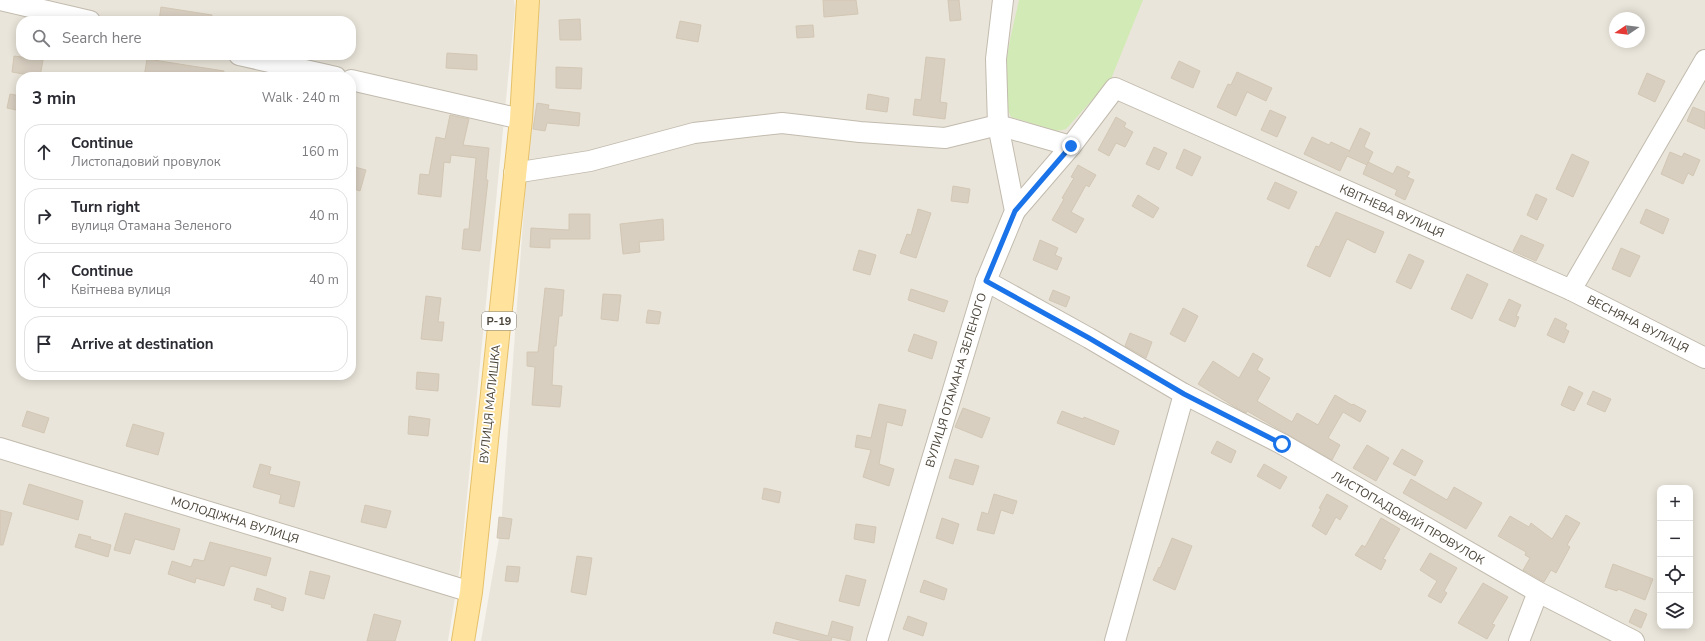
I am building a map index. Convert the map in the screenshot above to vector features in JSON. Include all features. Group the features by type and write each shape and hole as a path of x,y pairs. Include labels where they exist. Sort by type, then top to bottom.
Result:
{"main road":[{"name":"ВУЛИЦЯ МАЛИШКА","path":"463,641 471,592 514,173 521,119 528,0"}],"street":[{"path":"0,0 69,16"},
{"path":"1003,0 996,60 998,125 1015,211"},
{"path":"261,60 314,72"},
{"path":"1571,290 1705,60"},
{"path":"356,81 521,119"},
{"name":"КВІТНЕВА ВУЛИЦЯ","path":"1015,211 1071,146 1115,88 1571,290"},
{"path":"514,173 590,161 694,133 782,123 860,132 945,138 998,125 1071,146"},
{"name":"ВУЛИЦЯ ОТАМАНА ЗЕЛЕНОГО","path":"877,641 986,281 1015,211"},
{"name":"ЛИСТОПАДОВИЙ ПРОВУЛОК","path":"986,281 1089,338 1184,394 1282,444 1538,592 1634,641"},
{"name":"ВЕСНЯНА ВУЛИЦЯ","path":"1571,290 1705,358"},
{"path":"1115,641 1184,394"},
{"name":"МОЛОДІЖНА ВУЛИЦЯ","path":"0,448 471,592"},
{"path":"1519,641 1538,592"}],"shaded area":[{"path":"0,0 514,0 515,8 460,567 448,641 0,641"},
{"path":"539,0 1705,0 1705,641 481,641 501,527"}],"green space":[{"path":"1019,0 1143,0 1111,79 1066,129 1057,131 1011,117 1005,91 1005,75 1009,43"}],"building":[{"path":"823,0 856,0 858,14 824,17"},
{"path":"948,0 959,0 961,20 950,21"},
{"path":"161,7 212,15 212,16 160,16"},
{"path":"580,19 581,40 560,40 559,20"},
{"path":"680,21 701,25 698,42 676,38"},
{"path":"813,25 814,37 797,38 796,26"},
{"path":"447,53 477,55 477,70 446,68"},
{"path":"14,56 16,56 16,60 43,60 41,72 12,72"},
{"path":"926,57 945,59 940,102 947,103 945,119 913,115 915,99 921,100"},
{"path":"147,60 224,71 224,72 145,72"},
{"path":"1179,61 1200,71 1193,88 1171,78"},
{"path":"556,67 582,68 581,89 556,88"},
{"path":"1237,72 1272,88 1266,101 1247,92 1236,116 1217,107 1228,84 1231,85"},
{"path":"1647,73 1665,81 1655,102 1638,94"},
{"path":"10,94 16,95 16,110 7,108"},
{"path":"868,94 889,98 887,112 866,109"},
{"path":"537,103 549,105 548,109 580,113 579,126 547,123 545,131 533,129"},
{"path":"1693,107 1705,112 1705,129 1687,121"},
{"path":"1270,110 1286,117 1277,137 1261,130"},
{"path":"450,115 469,119 463,145 489,148 486,180 488,180 480,251 462,249 464,229 469,229 476,158 451,155 450,163 444,162 441,197 418,194 420,174 429,175 436,137 445,139"},
{"path":"1116,117 1126,123 1124,127 1133,132 1125,147 1116,143 1109,156 1098,150"},
{"path":"1360,128 1370,133 1364,147 1373,152 1367,165 1347,156 1340,171 1304,154 1312,137 1329,145 1331,142 1350,151"},
{"path":"1154,147 1167,153 1159,170 1146,164"},
{"path":"1184,149 1201,157 1192,176 1176,168"},
{"path":"1670,152 1682,157 1684,153 1700,160 1693,176 1688,173 1683,184 1661,174"},
{"path":"1572,154 1589,162 1573,197 1556,189"},
{"path":"1368,162 1393,174 1397,166 1410,172 1407,177 1414,180 1405,200 1395,195 1397,190 1363,174"},
{"path":"1078,165 1096,175 1089,187 1086,185 1071,212 1084,219 1076,233 1052,220 1064,199 1062,198 1074,178 1071,177"},
{"path":"356,167 366,170 360,191 356,190"},
{"path":"1275,182 1297,192 1289,209 1267,199"},
{"path":"953,186 970,189 968,203 951,201"},
{"path":"1536,194 1547,199 1537,220 1527,215"},
{"path":"1138,195 1159,208 1153,218 1132,206"},
{"path":"918,209 931,213 916,258 900,253 907,234 911,235"},
{"path":"1646,209 1669,219 1663,234 1640,223"},
{"path":"1336,212 1384,232 1375,253 1347,239 1330,277 1307,266 1316,246 1319,247"},
{"path":"569,214 590,214 590,239 550,239 550,248 530,247 531,228 569,230"},
{"path":"663,219 664,240 639,242 640,252 623,254 620,224"},
{"path":"1521,235 1544,245 1536,261 1513,251"},
{"path":"1040,240 1058,248 1055,255 1062,258 1057,270 1033,260"},
{"path":"1621,248 1640,256 1630,277 1612,269"},
{"path":"859,250 876,255 870,275 853,270"},
{"path":"1409,254 1424,261 1411,289 1396,282"},
{"path":"1467,274 1488,284 1472,319 1451,309"},
{"path":"545,288 564,290 562,316 559,316 556,346 554,346 552,385 562,386 560,407 532,405 535,367 527,366 527,352 538,352"},
{"path":"911,289 948,301 944,312 908,300"},
{"path":"1053,290 1070,297 1066,307 1049,300"},
{"path":"603,294 621,295 618,321 601,319"},
{"path":"426,296 441,298 438,322 444,322 442,341 421,339"},
{"path":"1509,299 1521,305 1516,316 1519,317 1515,327 1499,320"},
{"path":"1183,308 1198,316 1185,342 1170,334"},
{"path":"648,310 661,312 659,324 646,323"},
{"path":"1555,318 1567,324 1565,329 1569,331 1564,343 1547,335"},
{"path":"1130,333 1152,342 1146,358 1125,346"},
{"path":"914,334 937,342 932,359 908,351"},
{"path":"1253,353 1263,359 1257,370 1270,378 1257,401 1292,422 1297,413 1318,425 1335,395 1366,411 1360,422 1343,412 1328,438 1340,445 1332,460 1247,411 1246,413 1235,407 1198,384 1213,361 1239,378"},
{"path":"417,372 439,374 438,391 416,389"},
{"path":"1569,386 1583,393 1574,411 1561,405"},
{"path":"1593,391 1611,399 1605,412 1587,404"},
{"path":"879,404 906,410 902,426 887,422 879,464 894,469 889,486 863,477 871,450 855,447 857,435 871,438"},
{"path":"963,408 990,418 982,438 955,427"},
{"path":"27,411 49,418 44,433 22,426"},
{"path":"1062,411 1083,419 1084,417 1119,431 1114,445 1057,423"},
{"path":"409,416 430,419 428,436 408,434"},
{"path":"133,424 164,433 158,455 126,446"},
{"path":"1217,441 1236,451 1231,463 1211,453"},
{"path":"1367,445 1389,458 1376,481 1353,468"},
{"path":"1402,449 1423,461 1415,476 1393,464"},
{"path":"955,459 979,466 973,485 949,478"},
{"path":"260,464 271,467 269,474 300,482 294,507 279,503 281,495 253,487"},
{"path":"1264,464 1287,477 1280,489 1257,476"},
{"path":"1411,479 1447,500 1454,487 1482,503 1466,529 1403,493"},
{"path":"29,484 83,501 78,520 23,504"},
{"path":"764,488 781,492 779,503 762,499"},
{"path":"994,494 1017,501 1013,514 1001,510 994,534 977,530 982,512 988,514"},
{"path":"1327,494 1348,506 1340,520 1336,517 1326,535 1312,526 1321,509 1319,508"},
{"path":"365,505 391,511 386,528 361,522"},
{"path":"0,510 12,513 3,545 0,545"},
{"path":"125,513 180,529 174,550 135,539 130,554 114,550"},
{"path":"1566,515 1580,523 1567,545 1570,547 1556,573 1551,570 1544,582 1523,570 1530,558 1525,555 1526,552 1498,536 1510,516 1529,527 1531,523 1552,539"},
{"path":"499,517 512,519 509,539 497,538"},
{"path":"942,518 959,524 953,544 936,538"},
{"path":"1381,518 1400,529 1383,559 1386,560 1381,570 1355,555 1362,545 1365,547"},
{"path":"856,524 876,527 874,543 854,539"},
{"path":"79,534 111,545 108,557 75,547"},
{"path":"1172,538 1192,546 1175,590 1153,580 1159,567 1160,568"},
{"path":"210,542 271,558 266,576 232,566 230,567 224,586 196,578 195,583 168,574 172,561 191,567 194,559 204,561"},
{"path":"1430,553 1457,568 1444,591 1447,593 1441,603 1428,596 1437,581 1420,570"},
{"path":"577,556 592,558 586,595 571,592"},
{"path":"1613,564 1653,579 1645,600 1618,589 1617,591 1605,587"},
{"path":"507,566 520,567 518,582 505,581"},
{"path":"310,571 330,576 324,599 305,594"},
{"path":"846,575 866,580 859,606 839,601"},
{"path":"924,580 947,589 944,600 920,592"},
{"path":"1483,583 1508,597 1492,624 1495,625 1487,639 1458,623"},
{"path":"257,588 286,598 283,611 271,607 272,605 254,600"},
{"path":"1635,609 1647,614 1641,628 1629,622"},
{"path":"374,614 401,621 395,641 367,641"},
{"path":"908,616 927,623 923,636 903,629"},
{"path":"832,621 853,627 850,641 832,637 831,641 803,641 773,633 776,622 828,636"}],"route":[{"path":"1071,146 1015,211 986,281 1089,338 1184,394 1282,444"}]}
